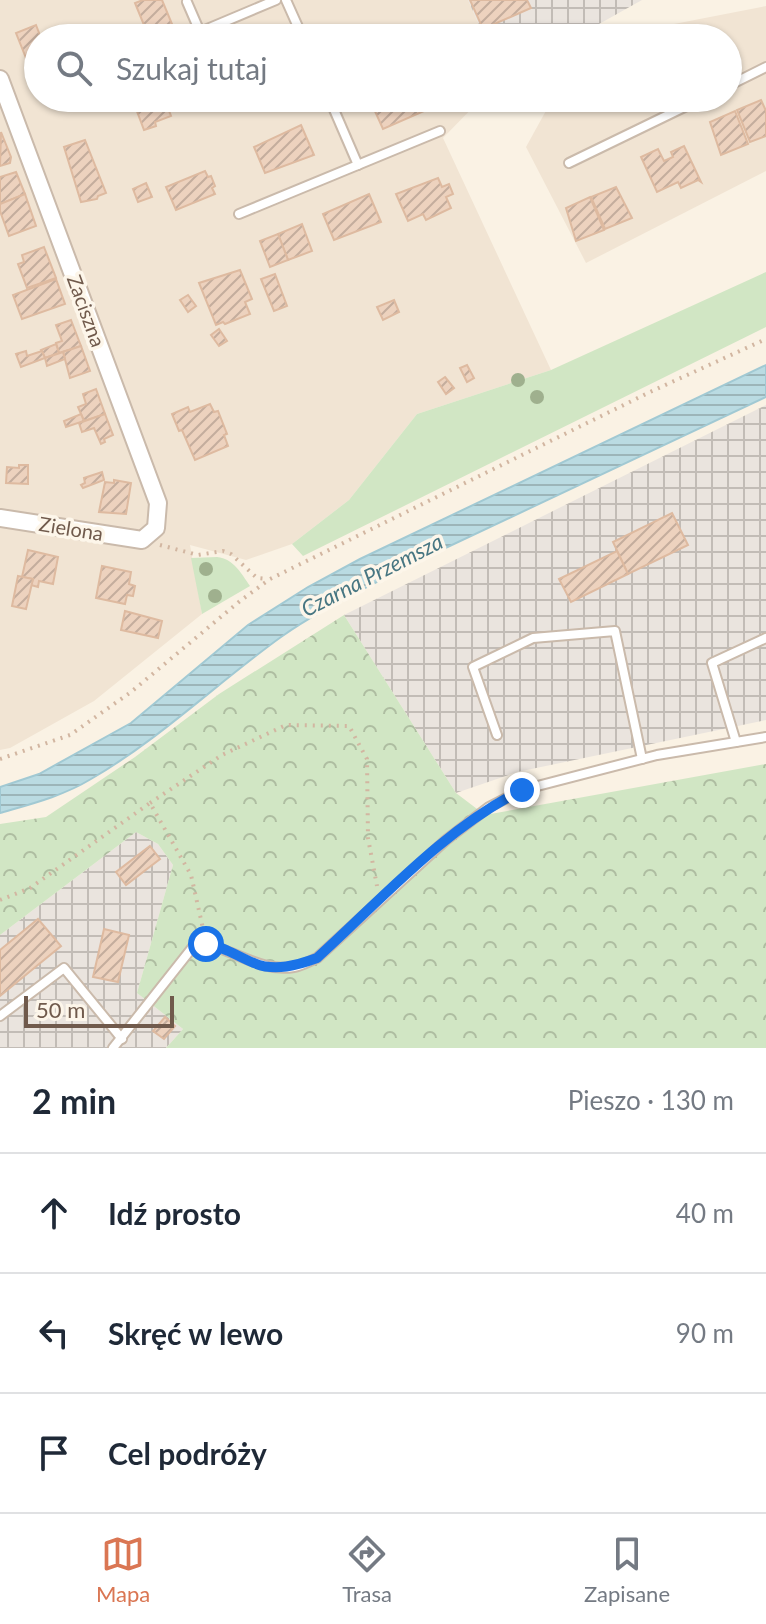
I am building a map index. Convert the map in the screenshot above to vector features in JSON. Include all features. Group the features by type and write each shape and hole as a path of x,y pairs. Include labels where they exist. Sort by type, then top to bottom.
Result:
{"street":[{"name":"Zaciszna","path":"0,79 158,503 156,528 142,540"},
{"name":"Zielona","path":"0,518 142,540"}],"lane":[{"path":"219,24 276,0"},
{"path":"286,0 297,24"},
{"path":"187,2 197,24"},
{"path":"742,79 766,67"},
{"path":"335,112 358,165"},
{"path":"569,163 674,112"},
{"path":"239,214 440,131"},
{"path":"497,735 473,667 533,638 615,631 642,759"},
{"path":"736,742 712,663 766,638"},
{"path":"113,1048 196,943 217,945 258,965 294,967 317,958 446,840 489,807 522,790 642,759 766,737"},
{"path":"0,1016 64,968 122,1039"}],"path":[{"path":"0,759 70,735 131,692 270,579 650,392 766,339"},
{"path":"142,540 198,555 223,551 231,554 257,578 270,579"},
{"path":"0,900 30,888 222,755 286,725 349,726 367,759 368,838 379,901"},
{"path":"150,803 191,875 206,944"}],"shaded area":[{"path":"0,0 468,0 479,24 24,24 24,112 468,112 443,138 551,370 417,414 349,500 292,544 246,560 190,545 202,614 94,701 10,748 0,750"},
{"path":"468,0 642,0 599,24 479,24"},
{"path":"766,6 766,171 586,263 526,147 545,112 742,112 742,24 674,24"},
{"path":"766,405 766,720 517,772 456,793 344,615"},
{"path":"136,832 158,844 173,865 137,993 183,1029 166,1048 0,1048 0,935"}],"green space":[{"path":"766,272 766,327 303,556 292,544 349,500 417,414 551,370"},
{"path":"217,557 233,564 250,586 202,614 191,558"},
{"path":"344,615 456,793 485,815 766,764 766,1048 166,1048 183,1029 137,993 173,865 158,844 136,832 0,935 0,824 46,817 135,757 219,694"}],"water":[{"name":"Czarna Przemsza","path":"766,365 766,397 403,568 341,601 281,637 165,729 91,779 47,799 0,813 0,787 39,774 131,723 248,625 308,587 360,559"}],"building":[{"path":"162,0 172,24 144,24 135,3"},
{"path":"470,0 527,0 531,8 494,24 481,24"},
{"path":"24,30 24,53 16,33"},
{"path":"761,100 766,111 766,136 750,142 738,112 742,112 742,108"},
{"path":"137,112 169,112 171,116 144,130"},
{"path":"375,112 422,112 383,129"},
{"path":"735,112 748,144 721,155 710,122"},
{"path":"301,125 314,155 265,173 254,147"},
{"path":"1,132 11,157 10,163 0,166"},
{"path":"85,140 106,193 97,199 81,202 64,147"},
{"path":"684,146 701,182 698,180 681,188 678,182 657,192 641,157 658,149 664,161 673,157 671,152"},
{"path":"205,171 208,177 211,176 215,194 176,210 166,187"},
{"path":"16,172 25,194 0,204 0,177"},
{"path":"438,178 442,187 449,184 453,194 446,197 451,208 426,220 423,214 408,221 396,194"},
{"path":"146,183 152,197 138,202 133,189"},
{"path":"616,187 632,218 605,229 591,197"},
{"path":"25,194 36,226 9,236 0,204"},
{"path":"369,194 381,222 334,240 323,214"},
{"path":"590,197 604,230 576,241 566,208"},
{"path":"302,224 312,251 288,260 278,234"},
{"path":"278,234 288,260 270,267 260,241"},
{"path":"44,247 56,278 27,288 18,264 24,262 22,255"},
{"path":"240,270 252,299 245,302 250,314 216,325 199,283"},
{"path":"275,274 287,306 274,311 261,279"},
{"path":"56,279 65,304 22,319 13,295"},
{"path":"188,295 196,306 188,312 180,300"},
{"path":"394,300 399,312 383,320 377,307"},
{"path":"71,320 81,346 59,353 56,343 62,341 56,325"},
{"path":"219,329 227,341 219,346 211,335"},
{"path":"56,344 59,353 45,358 41,350"},
{"path":"81,346 90,371 70,378 63,352"},
{"path":"26,351 27,356 42,351 45,358 21,367 16,354"},
{"path":"63,352 65,359 47,366 45,358"},
{"path":"467,365 474,378 467,382 460,368"},
{"path":"445,377 454,388 446,394 438,382"},
{"path":"96,389 105,414 84,421 78,407 86,404 83,394"},
{"path":"210,404 214,412 218,411 228,446 195,460 172,414 188,407 190,412"},
{"path":"81,414 84,421 66,427 64,421"},
{"path":"105,414 113,435 101,444 94,428 82,432 79,423"},
{"path":"19,465 28,465 28,484 6,483 7,467 19,468"},
{"path":"102,472 104,480 83,488 84,478"},
{"path":"114,480 131,483 126,514 99,512 105,482 114,483"},
{"path":"672,513 688,545 628,574 613,542"},
{"path":"28,550 58,557 53,584 39,581 38,587 31,585 33,579 22,577"},
{"path":"617,551 628,574 571,602 559,579"},
{"path":"102,566 131,572 129,584 135,586 133,596 127,595 125,604 96,598"},
{"path":"18,576 33,579 26,609 12,606"},
{"path":"125,611 162,621 158,638 121,630"},
{"path":"150,846 160,859 126,885 116,872"},
{"path":"38,919 61,946 0,996 0,950"},
{"path":"104,929 129,935 118,982 93,977"},
{"path":"165,1017 175,1026 164,1039 153,1031"}],"route":[{"path":"206,944 217,945 258,965 294,967 317,958 446,840 489,807 522,790"}]}
